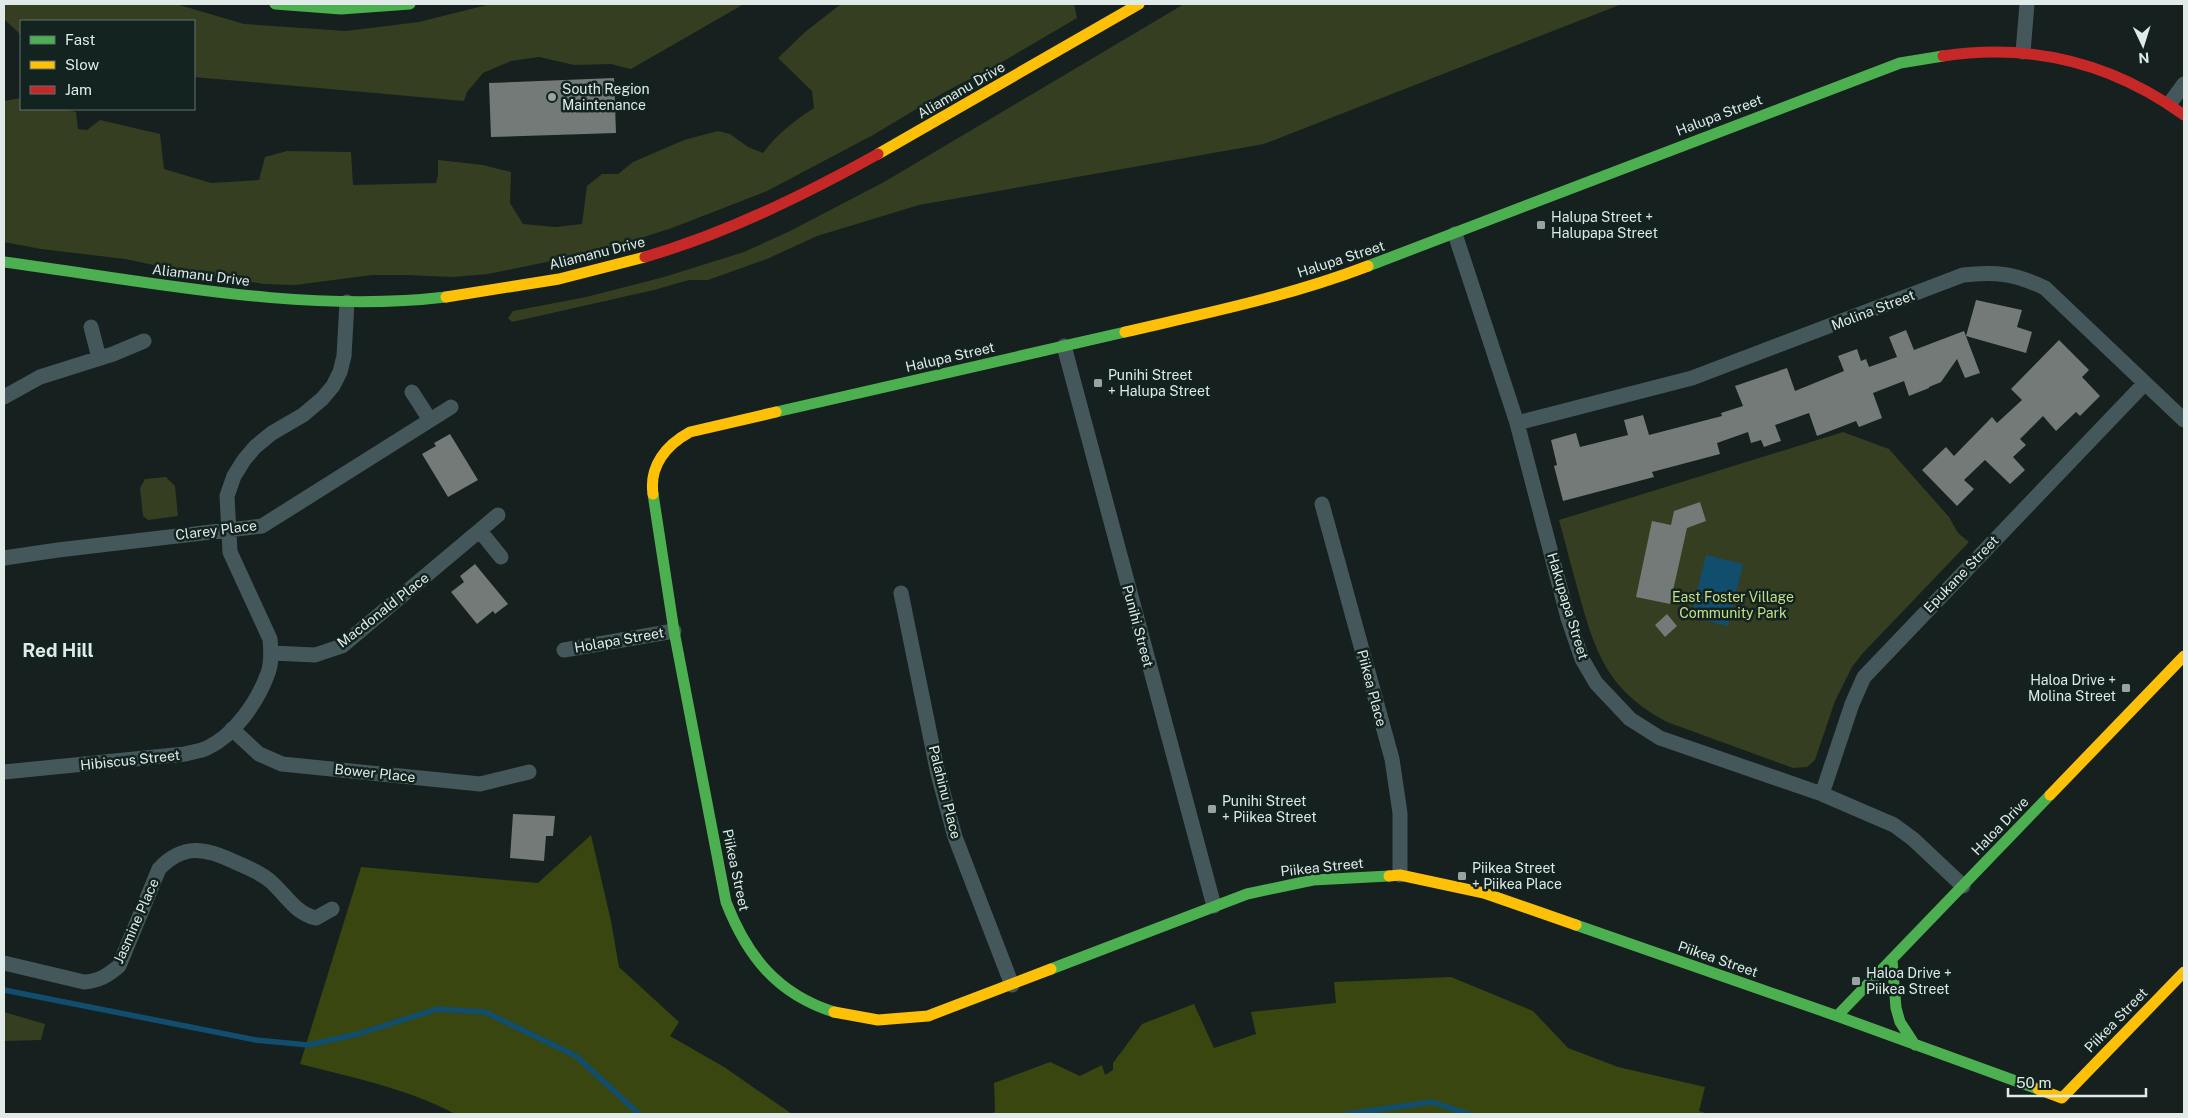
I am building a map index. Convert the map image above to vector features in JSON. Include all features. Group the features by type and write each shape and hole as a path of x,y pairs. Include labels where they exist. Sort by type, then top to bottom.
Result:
{"street":[{"path":"275,4 340,9 410,4"},
{"name":"Aliamanu Drive","path":"4,262 247,296 347,302 403,301 519,287 626,263 722,230 816,188 1139,4"},
{"path":"2022,52 2027,4"},
{"name":"Halupa Street","path":"674,631 652,478 659,459 670,444 678,438 699,430 1246,304 1343,276 1900,63 1960,53 2022,52 2082,64 2137,86 2170,103 2184,114"},
{"path":"2170,103 2184,84"},
{"name":"Hakupapa Street","path":"1455,234 1517,422 1568,618 1582,658 1596,683 1630,719 1660,738 1822,794 1894,825 1913,839 1963,886"},
{"name":"Molina Street","path":"1517,422 1692,378 1963,276 1986,272 2007,274 2028,280 2045,288 2184,420"},
{"name":"Hibiscus Street","path":"4,772 185,754 207,748 232,730 257,698 268,672 272,653 270,639 230,552 230,529 226,496 234,476 244,460 272,434 302,415 322,399 340,372 344,356 347,302"},
{"path":"91,328 99,358"},
{"path":"4,397 40,377 144,341"},
{"name":"Punihi Street","path":"1064,346 1214,906"},
{"name":"Epukane Street","path":"1822,794 1848,713 1864,677 2145,383"},
{"path":"412,392 430,420"},
{"name":"Clarey Place","path":"4,558 76,547 262,526 278,518 450,407"},
{"name":"Piikea Place","path":"1322,504 1392,759 1400,814 1400,875"},
{"name":"Macdonald Place","path":"272,653 315,655 342,646 498,515"},
{"path":"480,530 501,557"},
{"name":"Palahinu Place","path":"901,593 938,774 955,837 1012,985"},
{"name":"Holapa Street","path":"564,650 674,631"},
{"name":"Piikea Street","path":"674,631 726,902 733,923 742,940 767,972 785,989 821,1009 845,1016 871,1020 897,1020 928,1016 1182,920 1214,906 1277,886 1313,880 1400,875 1484,892 1837,1016 2062,1098 2184,972"},
{"name":"Haloa Drive","path":"1837,1016 2184,656"},
{"name":"Bower Place","path":"232,730 259,754 282,764 480,784 529,772"},
{"name":"Jasmine Place","path":"4,963 84,982 96,981 108,976 118,966 159,869 169,859 192,850 214,852 253,870 269,880 304,915 316,918 332,909"},
{"path":"1892,960 1896,1008 1900,1022 1915,1045"}],"green space":[{"path":"4,4 176,4 244,24 346,31 419,22 491,4 744,4 631,69 611,64 574,65 539,57 511,61 483,73 467,92 464,101 195,77 195,20 20,20 20,34 4,19"},
{"path":"841,4 1074,4 1077,18 997,65 943,93 873,135 767,191 672,228 619,245 542,263 488,274 452,277 372,275 295,285 264,284 182,271 125,259 41,249 4,242 4,101 20,98 20,110 67,110 76,112 78,129 87,130 100,120 160,134 164,169 211,183 259,180 265,157 287,151 351,152 353,185 436,183 438,160 483,165 511,172 510,203 523,224 556,227 582,224 587,186 602,174 618,174 633,162 684,140 718,131 730,134 748,147 763,153 774,139 814,108 812,91 778,58 805,32"},
{"path":"1184,4 1622,4 1264,144 919,205 817,236 767,259 708,280 689,280 654,290 512,322 508,318 513,311 586,297 664,277 744,252 788,232 884,182"},
{"name":"East Foster Village Community Park","path":"1843,432 1889,449 1949,517 1958,533 1969,542 1863,653 1852,667 1835,701 1815,760 1807,767 1793,768 1667,722 1647,710 1618,684 1607,669 1599,653 1585,616 1559,520"},
{"path":"166,477 175,486 178,516 148,520 143,516 140,488 145,479"},
{"path":"591,835 611,921 619,967 679,1022 670,1036 724,1067 792,1114 455,1114 399,1090 300,1064 361,867 538,883"},
{"path":"1451,977 1533,1011 1568,1048 1618,1067 1705,1087 1699,1111 1708,1114 992,1114 995,1111 994,1083 1050,1062 1080,1076 1102,1065 1105,1075 1113,1070 1113,1063 1142,1024 1194,1004 1214,1048 1256,1034 1251,1012 1336,1003 1334,982"},
{"path":"4,1012 45,1024 41,1040 4,1041"}],"water":[{"path":"1706,555 1743,564 1728,626 1691,617"}],"building":[{"name":"South Region Maintenance","path":"614,78 616,133 491,137 489,83"},
{"path":"1976,300 2022,310 2017,327 2032,332 2026,353 1966,336"},
{"path":"1906,330 1914,350 1964,331 1980,373 1965,378 1957,359 1941,382 1929,388 1909,396 1904,381 1873,393 1882,418 1859,427 1856,421 1817,436 1809,413 1775,425 1781,441 1764,447 1761,440 1751,443 1748,432 1717,443 1720,454 1652,472 1654,477 1563,501 1554,466 1557,465 1551,440 1576,433 1580,447 1628,435 1624,420 1643,415 1649,435 1722,416 1721,413 1743,406 1735,386 1787,368 1795,391 1844,371 1838,356 1857,349 1861,361 1866,359 1869,367 1897,357 1889,337"},
{"path":"2059,340 2089,370 2082,377 2100,396 2080,416 2076,412 2056,431 2043,416 2020,439 2026,445 2013,457 2025,470 2010,484 1985,460 1964,480 1974,489 1957,506 1922,470 1946,447 1954,456 1992,417 1997,423 2022,400 2011,389"},
{"path":"450,434 478,480 448,497 422,454 436,446 434,443"},
{"path":"1700,502 1706,521 1687,528 1670,604 1636,597 1652,521 1671,525 1674,511"},
{"path":"475,564 508,604 495,614 493,611 477,624 451,592 464,582 460,576"},
{"path":"1667,614 1677,626 1665,637 1655,625"},
{"path":"513,814 555,816 553,836 546,836 544,861 510,858"}],"waterway":[{"path":"4,990 256,1040 308,1045 358,1034 437,1009 485,1012 576,1056 639,1114"},
{"path":"1347,1114 1432,1102 1469,1114"}],"traffic: fast":[{"path":"275,4 341,9 410,4"},
{"path":"1368,266 1900,63 1943,56"},
{"path":"4,262 169,286 280,298 391,301 446,297"},
{"path":"776,412 1125,332"},
{"path":"653,494 674,631 726,902 744,939 766,971 796,995 834,1012"},
{"path":"1837,1016 2050,795"},
{"path":"1051,969 1247,894 1313,880 1389,876"},
{"path":"1576,925 1837,1016 2038,1089"},
{"path":"1892,960 1896,1008 1900,1022 1915,1045"}],"traffic: slow":[{"path":"878,154 1139,4"},
{"path":"446,297 559,279 645,257"},
{"path":"1125,332 1278,295 1339,277 1368,266"},
{"path":"653,494 654,474 661,457 681,437 690,432 776,412"},
{"path":"2050,795 2184,656"},
{"path":"1389,876 1400,875 1484,893 1576,925"},
{"path":"834,1012 878,1020 928,1016 1051,969"},
{"path":"2038,1089 2062,1098 2184,972"}],"traffic: jam":[{"path":"1943,56 2008,52 2070,61 2128,82 2157,97 2184,115"},
{"path":"645,257 706,237 735,225 822,184 878,154"}],"place":[{"name":"South Region Maintenance","path":"552,97"},
{"name":"Halupa Street + Halupapa Street","path":"1541,225"},
{"name":"Punihi Street + Halupa Street","path":"1098,383"},
{"name":"Haloa Drive + Molina Street","path":"2126,688"},
{"name":"Punihi Street + Piikea Street","path":"1212,809"},
{"name":"Piikea Street + Piikea Place","path":"1462,876"},
{"name":"Haloa Drive + Piikea Street","path":"1856,981"}],"district":[{"name":"Red Hill","path":"58,650"}]}
